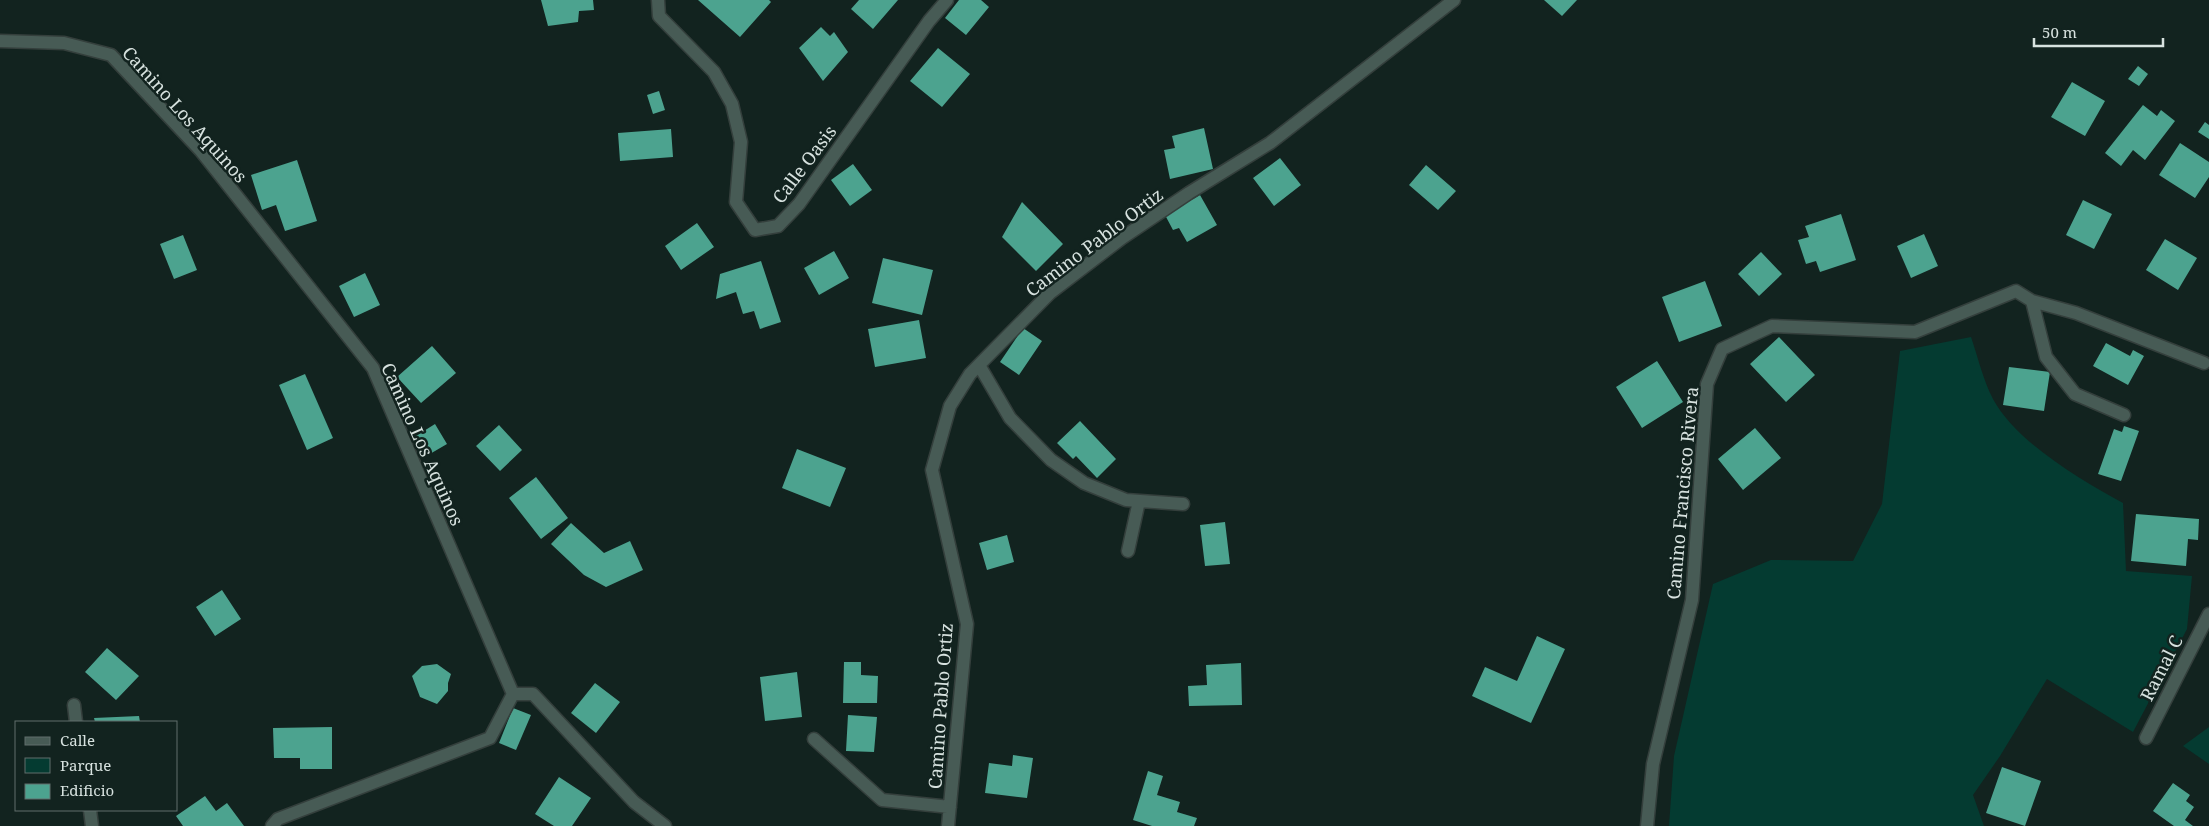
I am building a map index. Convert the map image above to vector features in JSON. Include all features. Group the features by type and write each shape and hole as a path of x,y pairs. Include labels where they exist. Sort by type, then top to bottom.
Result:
{"street":[{"name":"Calle Oasis","path":"658,0 659,16 714,72 732,104 741,142 736,202 755,230 778,226 799,204 929,21 947,0"},
{"name":"Camino Pablo Ortiz","path":"948,826 967,624 932,470 950,406 970,374 1050,293 1122,238 1189,193 1270,143 1454,0"},
{"name":"Camino Los Aquinos","path":"0,41 64,44 111,55 201,151 373,368 513,694"},
{"name":"Camino Francisco Rivera","path":"1647,826 1654,764 1692,600 1707,384 1722,349 1772,326 1914,332 2016,291 2032,301 2076,313 2207,363"},
{"path":"2032,301 2046,357 2075,394 2124,415"},
{"path":"979,364 1010,418 1051,460 1084,483 1126,500 1183,504"},
{"path":"1128,551 1139,501"},
{"name":"Ramal C","path":"2146,738 2209,614"},
{"path":"272,826 278,819 490,738 513,694 533,694 634,802 665,826"},
{"path":"74,705 76,721"},
{"path":"814,739 882,800 950,807"},
{"path":"90,811 92,826"}],"green space":[{"path":"1971,337 1989,392 2003,415 2033,445 2069,471 2123,503 2126,571 2192,576 2187,629 2133,732 2047,679 2000,756 1973,795 1984,826 1669,826 1674,756 1713,584 1771,560 1853,561 1882,504 1900,351"},
{"path":"2209,727 2209,764 2183,746"}],"building":[{"path":"541,0 593,0 594,10 579,11 578,22 548,26"},
{"path":"698,0 769,0 771,2 740,37"},
{"path":"859,0 898,0 873,29 851,9"},
{"path":"959,0 981,0 989,7 966,35 945,18"},
{"path":"1544,0 1577,0 1562,16"},
{"path":"821,27 830,36 834,32 848,52 823,81 799,48"},
{"path":"938,48 970,74 942,107 910,81"},
{"path":"2138,66 2148,74 2139,86 2128,79"},
{"path":"2072,82 2105,101 2085,136 2051,117"},
{"path":"659,91 665,110 653,114 647,95"},
{"path":"2143,105 2157,116 2161,110 2175,121 2145,160 2133,150 2121,166 2105,153"},
{"path":"2205,122 2209,125 2209,139 2198,132"},
{"path":"1204,128 1213,169 1170,179 1164,150 1175,148 1172,136"},
{"path":"671,129 673,157 620,161 618,133"},
{"path":"2180,143 2209,162 2209,177 2195,198 2159,175"},
{"path":"1280,158 1301,185 1274,206 1253,178"},
{"path":"297,160 317,221 285,231 276,205 262,210 251,175"},
{"path":"853,164 872,190 850,206 831,180"},
{"path":"1426,165 1456,191 1438,210 1409,185"},
{"path":"1200,195 1217,225 1187,242 1179,228 1173,230 1165,215"},
{"path":"2083,200 2112,214 2094,249 2066,235"},
{"path":"1022,202 1063,244 1036,271 1002,237"},
{"path":"1841,214 1856,260 1820,272 1816,261 1806,264 1798,240 1809,237 1805,226"},
{"path":"697,223 714,247 681,270 665,246"},
{"path":"1924,234 1938,266 1911,278 1897,246"},
{"path":"183,235 197,270 174,279 160,244"},
{"path":"2165,239 2197,258 2178,290 2146,270"},
{"path":"834,251 849,278 819,295 804,268"},
{"path":"1761,252 1782,274 1759,296 1738,274"},
{"path":"883,258 933,270 922,315 872,303"},
{"path":"761,261 781,322 760,329 754,311 743,314 736,292 716,299 720,274"},
{"path":"365,273 380,305 354,317 339,286"},
{"path":"1705,281 1722,326 1679,342 1662,297"},
{"path":"919,320 926,358 875,367 868,329"},
{"path":"1023,328 1042,341 1019,375 1000,362"},
{"path":"1779,337 1815,375 1786,402 1750,364"},
{"path":"2106,343 2130,356 2133,350 2144,356 2128,385 2093,366"},
{"path":"432,346 456,373 421,403 397,377"},
{"path":"1657,361 1683,402 1642,428 1616,387"},
{"path":"2009,367 2050,372 2044,411 2003,405"},
{"path":"305,374 333,438 307,450 279,385"},
{"path":"1080,421 1116,459 1097,478 1076,456 1073,459 1057,443"},
{"path":"435,424 447,444 423,458 411,439"},
{"path":"499,425 522,450 500,471 476,446"},
{"path":"2124,426 2139,431 2121,481 2098,474 2114,429 2122,432"},
{"path":"1755,428 1781,458 1743,490 1718,459"},
{"path":"797,449 846,468 830,507 782,488"},
{"path":"536,477 568,518 541,539 509,498"},
{"path":"2136,514 2199,519 2198,540 2188,539 2186,566 2131,561"},
{"path":"1225,522 1230,564 1205,566 1200,525"},
{"path":"571,523 604,553 630,541 643,570 606,587 584,575 551,544"},
{"path":"1007,535 1014,562 987,570 979,543"},
{"path":"222,590 241,619 215,636 196,607"},
{"path":"1537,636 1565,649 1531,723 1472,696 1485,667 1517,681"},
{"path":"107,648 139,676 116,700 85,672"},
{"path":"844,662 861,662 861,675 878,676 877,703 843,703"},
{"path":"1241,663 1242,705 1189,706 1188,686 1207,685 1206,665"},
{"path":"437,664 451,674 448,691 437,704 420,697 412,676 422,666"},
{"path":"797,672 802,717 765,721 760,677"},
{"path":"595,683 620,702 596,733 571,713"},
{"path":"513,708 531,715 516,750 499,743"},
{"path":"848,715 877,717 874,752 846,751"},
{"path":"139,716 140,721 95,721 94,718"},
{"path":"332,727 332,769 300,769 300,758 274,758 273,728"},
{"path":"1013,755 1033,758 1027,798 985,793 989,763 1012,766"},
{"path":"2002,767 2041,781 2025,826 1986,813"},
{"path":"1148,771 1163,776 1157,795 1180,802 1177,812 1197,818 1194,826 1152,826 1133,820"},
{"path":"559,777 591,798 572,826 554,826 535,814"},
{"path":"2173,783 2190,795 2186,801 2194,807 2185,820 2193,826 2174,826 2153,811"},
{"path":"205,796 216,811 227,803 244,826 183,826 176,816"}]}
